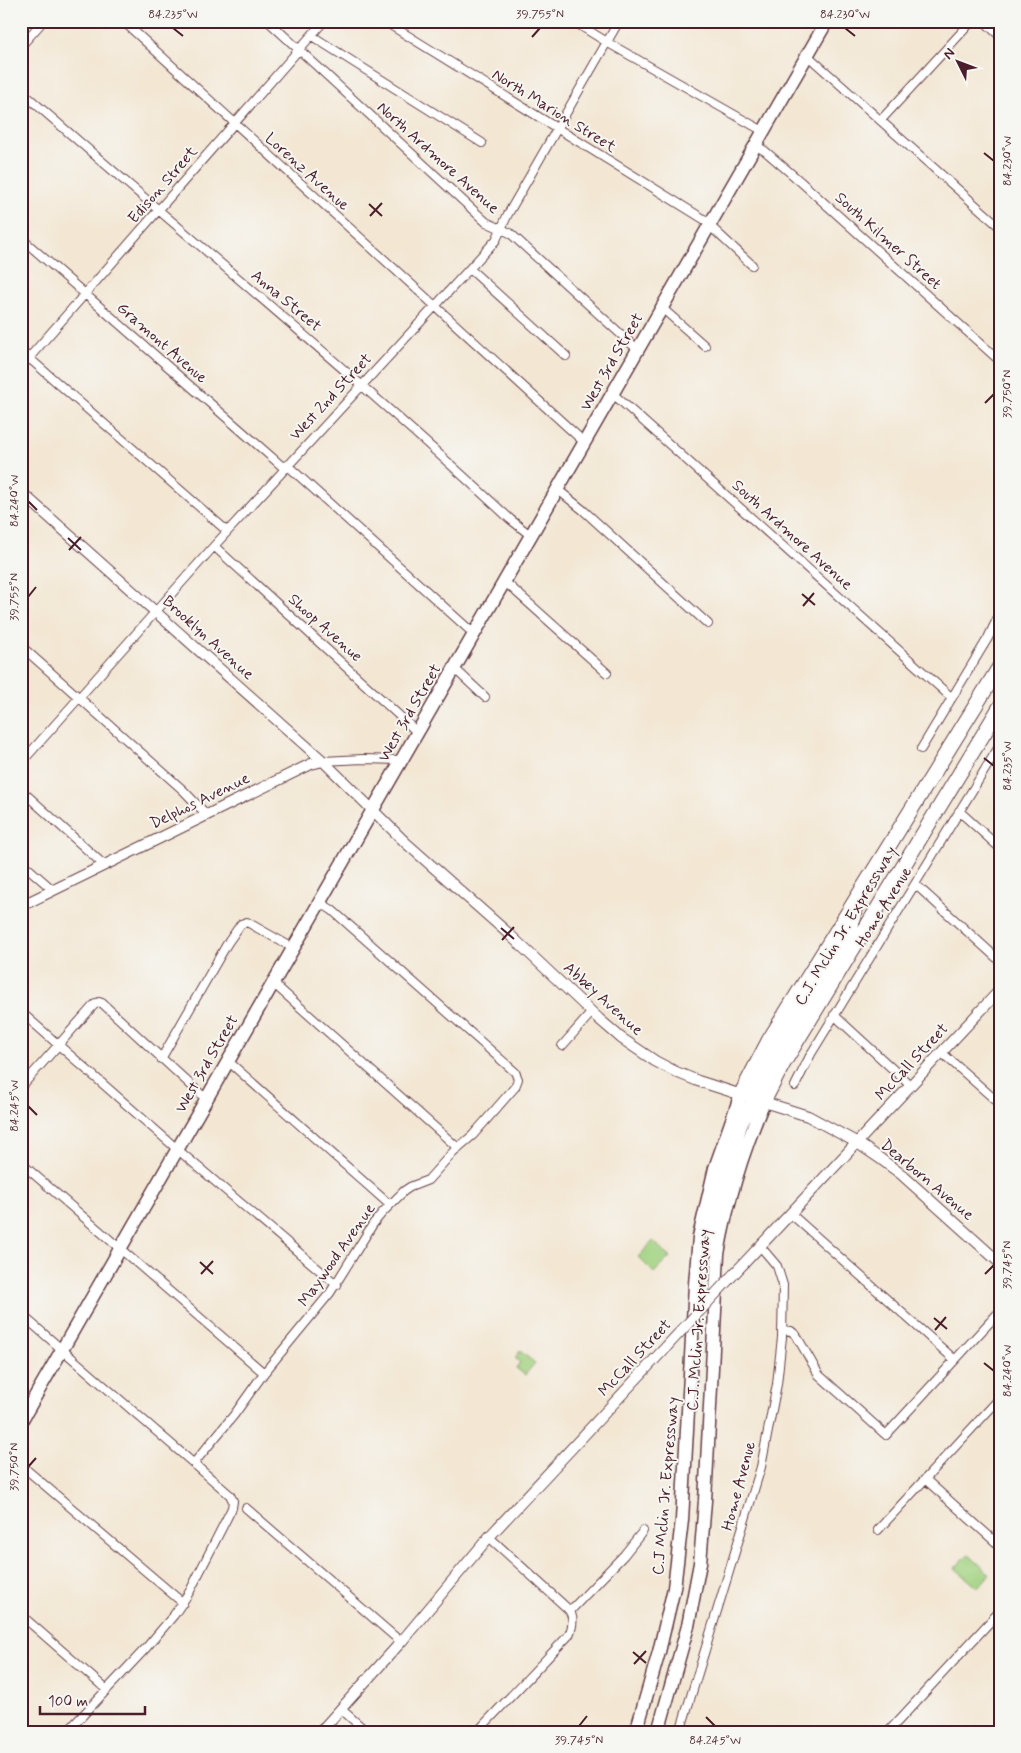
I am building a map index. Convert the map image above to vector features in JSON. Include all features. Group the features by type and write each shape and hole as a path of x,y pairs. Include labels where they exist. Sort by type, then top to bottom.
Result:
{"highway":[{"name":"C.J. Mclin Jr. Expressway","path":"753,1098 773,1059 850,932 856,899 1000,666"},
{"name":"C.J. Mclin Jr. Expressway","path":"753,1098 788,1056 1000,707"}],"main road":[{"name":"West 3rd Street","path":"21,1421 827,21"},
{"name":"C.J. Mclin Jr. Expressway","path":"658,1732 688,1626 700,1563 706,1501 718,1254 712,1234 715,1212 740,1125 753,1098"},
{"name":"C.J. Mclin Jr. Expressway","path":"693,1328 700,1237 707,1200 723,1142 753,1098"},
{"name":"C.J Mclin Jr. Expressway","path":"636,1732 659,1652 674,1588 682,1520 693,1328"}],"street":[{"path":"23,41 43,21"},
{"name":"Lorenz Avenue","path":"123,21 584,442"},
{"name":"North Ardmore Avenue","path":"268,21 486,222 510,233 637,349"},
{"name":"Edison Street","path":"21,367 324,21"},
{"name":"North Marion Street","path":"384,21 710,224 752,265"},
{"path":"573,21 763,131"},
{"name":"West 2nd Street","path":"21,764 227,531 496,240 508,214 619,21"},
{"path":"881,120 972,21"},
{"path":"984,21 1000,36"},
{"path":"312,36 482,142"},
{"path":"807,55 1000,227"},
{"name":"Anna Street","path":"21,90 158,211 362,384 530,535"},
{"name":"South Kilmer Street","path":"755,145 802,182 1000,361"},
{"name":"Gramont Avenue","path":"21,238 286,466 474,634"},
{"path":"470,268 566,356"},
{"path":"662,308 705,346"},
{"path":"21,351 227,531"},
{"name":"South Ardmore Avenue","path":"612,393 952,698"},
{"path":"557,489 583,510 708,624"},
{"name":"Brooklyn Avenue","path":"21,492 323,761 372,810"},
{"name":"Shoop Avenue","path":"214,546 417,732"},
{"path":"504,581 607,673"},
{"path":"922,749 988,638 1000,613"},
{"path":"21,646 183,790 206,814"},
{"path":"454,668 485,697"},
{"name":"Home Avenue","path":"795,1086 811,1054 1000,744"},
{"name":"Delphos Avenue","path":"21,906 311,764 323,761 363,759 401,760"},
{"path":"21,790 104,865"},
{"name":"Abbey Avenue","path":"372,810 621,1038 655,1061 698,1081 808,1116 856,1142"},
{"path":"959,811 1000,848"},
{"path":"21,862 53,890"},
{"path":"915,884 1000,961"},
{"name":"Maywood Avenue","path":"194,1463 234,1415 264,1372 336,1285 373,1224 410,1187 428,1180 473,1135 515,1087 518,1079 515,1072 332,910 319,902"},
{"path":"161,1059 227,944 241,924 247,922 293,948"},
{"path":"273,982 458,1148"},
{"name":"McCall Street","path":"320,1732 401,1642 489,1537 1000,990"},
{"path":"21,1087 94,1005 99,1002 206,1099"},
{"path":"21,1012 336,1285"},
{"path":"562,1046 592,1012"},
{"path":"834,1016 910,1085"},
{"path":"941,1052 1000,1104"},
{"path":"228,1061 390,1205"},
{"name":"Dearborn Avenue","path":"856,1142 901,1174 1000,1263"},
{"path":"21,1162 264,1372"},
{"path":"791,1214 955,1360"},
{"name":"Home Avenue","path":"680,1732 761,1467 777,1384 782,1330 782,1283 776,1266 760,1246"},
{"path":"782,1330 791,1331 796,1335 819,1375 886,1435 1000,1311"},
{"path":"21,1314 194,1463 230,1495 233,1500 232,1508 183,1603 150,1644 67,1732"},
{"path":"878,1530 1000,1399"},
{"path":"21,1465 183,1603"},
{"path":"925,1480 1000,1546"},
{"path":"246,1508 401,1642"},
{"path":"570,1611 624,1555 643,1531"},
{"path":"477,1732 569,1635 573,1622 570,1611 489,1537"},
{"path":"888,1732 1000,1611"},
{"path":"21,1616 107,1690"},
{"path":"342,1709 367,1732"},
{"path":"996,1732 1000,1727"}],"green space":[{"path":"653,1241 670,1257 654,1273 638,1257"},
{"path":"520,1351 535,1363 525,1375 516,1368 520,1362 515,1358"},
{"path":"968,1554 990,1574 978,1588 955,1568"}]}
